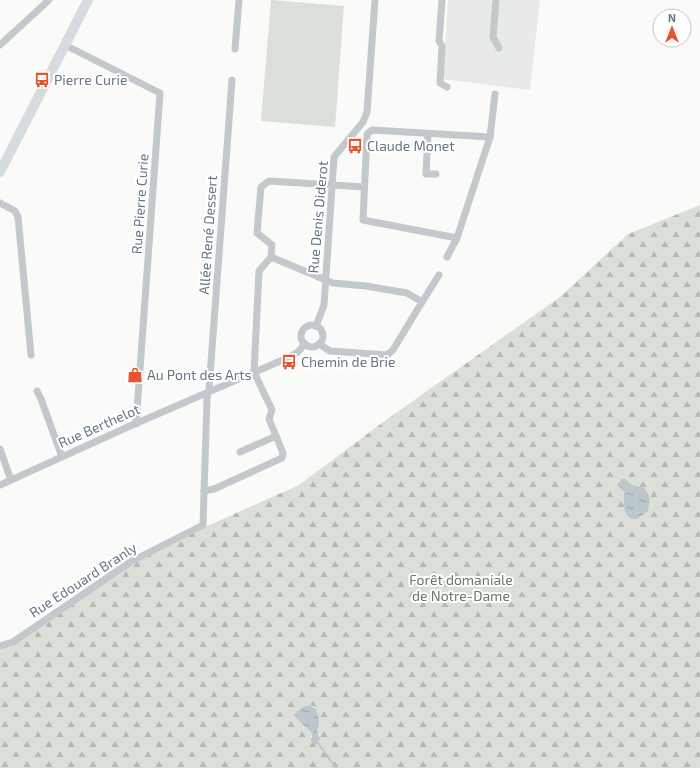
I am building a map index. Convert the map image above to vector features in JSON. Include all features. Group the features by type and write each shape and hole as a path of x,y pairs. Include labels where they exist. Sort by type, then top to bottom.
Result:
{"main road":[{"path":"0,172 88,0"}],"street":[{"path":"0,45 49,0"},
{"path":"235,49 239,0"},
{"name":"Rue Denis Diderot","path":"316,326 324,305 334,157 363,122 367,112 375,0"},
{"path":"442,0 439,41 442,46 440,83 447,87"},
{"path":"496,0 493,37 499,48"},
{"name":"Rue Pierre Curie","path":"65,45 160,93 136,424"},
{"name":"Allée René Dessert","path":"203,525 207,398 209,391 232,80"},
{"path":"447,258 457,238 490,138 495,94"},
{"path":"457,238 363,220 367,134 372,130 490,138"},
{"path":"428,134 426,174 436,174"},
{"path":"204,491 214,489 282,458 283,453 269,419 272,410 254,372 259,271 271,257 272,245 257,232 261,187 269,181 364,186"},
{"path":"0,204 15,211 18,217 31,355"},
{"path":"271,257 333,283 366,286 407,293 422,302"},
{"path":"319,344 330,351 387,355 393,350 439,275"},
{"path":"306,326 316,326 320,328 323,338 319,344 312,347 305,344 301,338 302,331 306,326"},
{"path":"209,391 298,352 305,344"},
{"path":"37,391 62,457"},
{"name":"Rue Berthelot","path":"0,485 209,391"},
{"path":"240,452 276,436"},
{"path":"0,449 11,480"},
{"name":"Rue Edouard Branly","path":"0,646 13,642 132,560 203,525"}],"shaded area":[{"path":"448,0 540,0 530,90 443,79"}],"green space":[{"path":"271,0 344,6 335,127 261,121"},
{"name":"Forêt domaniale de Notre-Dame","path":"700,205 700,768 0,768 0,648 131,560 299,485 386,420 560,297 628,234","holes":["628,481 632,485 624,495 624,492 618,486","309,705 315,707 318,727 317,730 320,736 311,738 312,734 310,730 294,714 303,707"]}],"water":[{"path":"622,479 625,479 632,485 644,488 650,498 648,511 637,519 632,519 626,513 624,492 617,485"},
{"path":"309,705 316,709 318,717 319,725 317,730 320,739 317,744 314,744 311,741 311,733 294,714 303,707"}],"waterway":[{"path":"318,743 336,768"}],"place":[{"name":"Pierre Curie","path":"42,80"},
{"name":"Claude Monet","path":"355,146"},
{"name":"Chemin de Brie","path":"289,362"},
{"name":"Au Pont des Arts","path":"135,375"}]}
